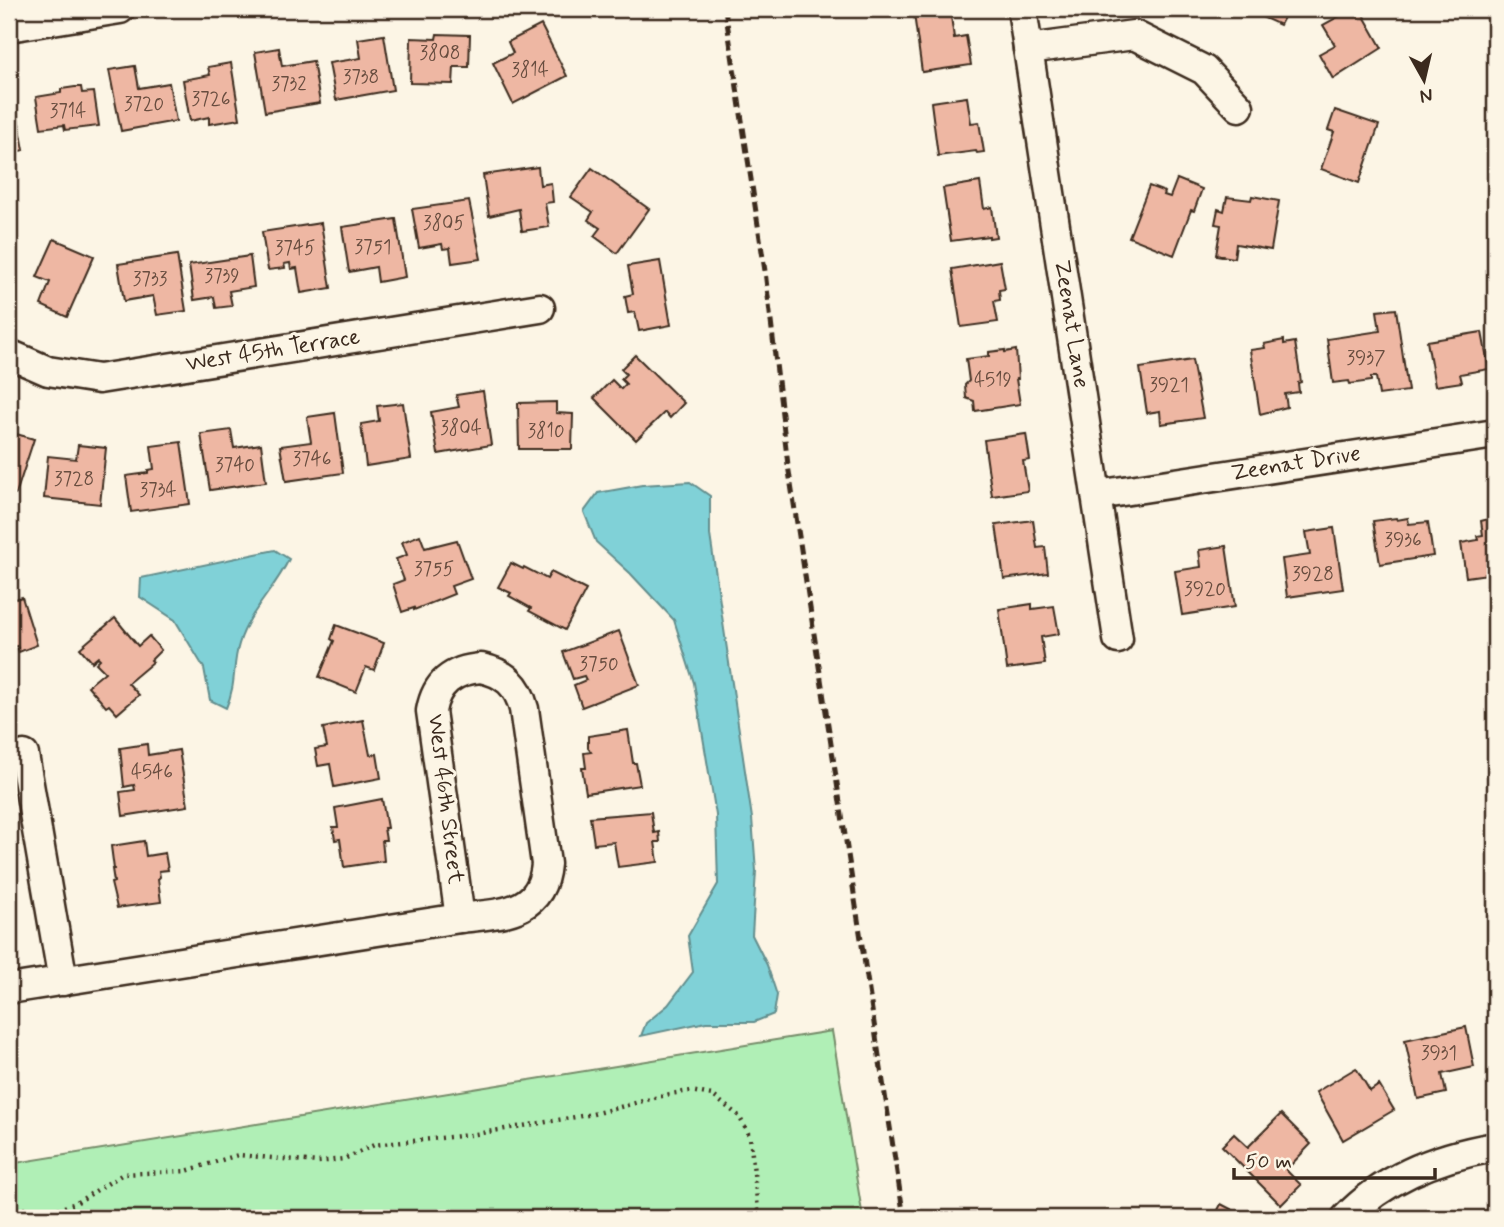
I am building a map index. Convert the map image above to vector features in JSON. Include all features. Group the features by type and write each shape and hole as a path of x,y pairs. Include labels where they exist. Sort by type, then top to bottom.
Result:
{"street":[{"path":"9,27 120,9"},
{"name":"Zeenat Lane","path":"1022,9 1118,639"},
{"path":"1028,49 1134,35 1204,70 1239,107"},
{"name":"West 45th Terrace","path":"9,354 48,371 99,379 540,308"},
{"name":"Zeenat Drive","path":"1097,495 1495,433"},
{"name":"West 46th Street","path":"9,989 519,909 531,901 538,892 547,864 524,709 520,695 509,680 500,673 481,668 463,670 453,675 440,687 431,711 460,918"},
{"path":"24,755 63,981"},
{"path":"1346,1218 1392,1182 1426,1165 1495,1147"}],"path":[{"path":"9,1208 52,1211 75,1203 123,1174 186,1171 238,1155 318,1162 344,1159 374,1144 483,1133 593,1114 691,1091 712,1095 738,1116 750,1137 760,1218"}],"green space":[{"path":"832,1031 863,1218 9,1218 9,1164"}],"water":[{"path":"690,482 710,496 710,535 752,818 756,871 752,935 767,965 777,995 774,1014 754,1022 706,1022 641,1036 646,1023 668,1005 693,972 688,936 718,884 716,815 694,683 674,620 630,573 596,542 584,512 598,493 642,485"},
{"path":"275,550 289,559 243,632 237,652 232,691 226,708 210,700 204,668 175,620 140,597 141,578"}],"building":[{"path":"565,9 599,9 596,18"},
{"path":"950,9 954,38 966,36 971,65 922,72 914,14"},
{"path":"1253,9 1288,9 1280,25 1262,17 1264,13"},
{"path":"1352,9 1360,9 1382,48 1333,79 1319,54 1335,45 1323,25"},
{"path":"541,25 567,76 513,104 493,63 513,53 508,42"},
{"path":"437,34 470,35 469,67 454,67 453,84 410,83 411,38 436,39"},
{"path":"384,35 393,90 336,100 329,63 361,58 358,39"},
{"path":"279,48 282,66 313,61 320,103 265,112 255,52"},
{"path":"231,63 240,119 209,124 209,117 190,121 183,80 210,75 208,67"},
{"path":"135,66 139,88 169,83 176,121 121,131 109,70"},
{"path":"81,87 82,93 94,92 99,126 65,130 64,125 41,128 36,97 61,93 61,89"},
{"path":"14,95 24,150 9,153 9,96"},
{"path":"967,97 971,123 979,122 984,152 938,156 931,102"},
{"path":"1335,110 1379,125 1359,183 1321,169 1334,132 1328,130"},
{"path":"538,167 540,185 551,183 553,202 545,203 549,227 522,231 519,209 489,216 483,175"},
{"path":"592,168 649,209 617,253 594,236 600,228 588,220 593,212 571,197"},
{"path":"1177,179 1202,189 1174,255 1129,237 1149,186 1165,192 1164,195 1170,197"},
{"path":"980,182 984,209 992,207 996,237 951,241 943,188"},
{"path":"1252,196 1279,201 1271,250 1236,244 1234,258 1216,255 1221,225 1215,224 1218,209 1224,211 1227,197 1251,200"},
{"path":"469,201 481,259 452,263 450,248 443,249 442,244 419,248 412,209"},
{"path":"396,219 405,277 378,282 376,267 349,272 342,227"},
{"path":"321,223 331,288 301,293 297,268 291,269 290,263 284,264 285,268 268,270 262,232"},
{"path":"54,239 94,256 67,317 41,305 50,282 37,277"},
{"path":"177,255 186,311 157,315 153,296 124,301 118,264"},
{"path":"250,256 254,287 229,291 232,306 216,308 214,297 194,300 189,265"},
{"path":"660,261 671,325 639,331 635,312 628,313 625,296 633,294 628,266"},
{"path":"1000,261 1005,289 999,290 1000,300 994,301 998,322 961,327 952,269"},
{"path":"1396,309 1408,391 1379,395 1376,377 1371,377 1371,381 1350,384 1349,381 1333,383 1327,339 1380,331 1377,311"},
{"path":"1482,332 1489,369 1460,374 1462,382 1435,386 1427,341"},
{"path":"1284,340 1284,344 1295,342 1301,382 1298,383 1299,392 1285,394 1287,407 1260,414 1250,350 1265,348 1264,344"},
{"path":"1016,350 1016,379 1020,404 975,411 974,401 966,398 965,385 969,381 966,359 989,356 989,352"},
{"path":"635,355 684,403 670,418 665,412 636,440 594,398 612,380 621,389 626,384 621,379 626,374 621,369"},
{"path":"1192,360 1203,418 1161,424 1160,411 1147,413 1140,368"},
{"path":"483,391 491,445 438,454 431,412 459,407 456,395"},
{"path":"556,402 556,413 573,414 572,449 519,449 518,403"},
{"path":"403,403 411,459 366,466 361,424 379,421 377,406"},
{"path":"335,413 343,473 286,481 280,446 311,442 307,417"},
{"path":"231,430 234,448 261,444 266,482 210,490 201,434"},
{"path":"9,432 34,439 16,494 9,492"},
{"path":"1026,434 1030,460 1023,461 1028,491 992,496 984,440"},
{"path":"181,442 190,504 131,512 126,476 148,473 148,470 154,469 151,446"},
{"path":"78,445 106,448 100,504 44,498 48,456 76,459"},
{"path":"1495,517 1495,573 1466,577 1461,543 1478,540 1477,536 1483,535 1481,521"},
{"path":"1408,518 1409,524 1428,522 1433,556 1380,564 1373,521"},
{"path":"1033,520 1037,548 1045,547 1048,573 1004,579 996,525"},
{"path":"1334,528 1343,589 1287,597 1282,559 1310,555 1306,532"},
{"path":"420,535 425,548 457,540 471,579 451,586 454,594 402,612 393,584 404,580 396,559 407,555 402,542"},
{"path":"1226,546 1235,607 1182,615 1175,571 1201,567 1199,550"},
{"path":"511,563 547,579 551,572 586,590 565,630 529,611 531,608 498,587"},
{"path":"22,597 37,645 19,652 17,646 9,648 9,601"},
{"path":"1032,604 1032,609 1054,606 1059,634 1041,637 1045,664 1007,669 999,609"},
{"path":"115,618 138,646 149,636 161,650 151,660 153,662 128,683 139,695 117,714 109,705 106,707 88,686 105,672 96,663 100,659 98,657 92,662 80,648"},
{"path":"336,625 384,643 374,670 366,667 356,692 319,677 334,641 331,639"},
{"path":"619,631 639,685 582,707 574,685 586,680 584,676 573,679 563,652"},
{"path":"363,720 370,755 377,754 381,778 334,787 330,764 318,766 315,749 327,747 323,728"},
{"path":"628,730 633,763 636,763 640,785 586,793 582,768 586,768 584,753 591,752 588,748 588,736"},
{"path":"147,744 148,755 179,750 188,806 123,816 120,792 135,790 134,785 124,787 120,748"},
{"path":"382,799 387,828 384,828 386,840 382,840 384,861 344,867 340,839 335,840 333,827 338,827 335,808"},
{"path":"651,812 654,833 659,832 660,842 655,842 658,862 618,867 614,842 594,844 590,817"},
{"path":"144,841 146,856 165,853 168,870 159,871 158,879 161,902 117,908 111,883 114,882 114,869 111,846"},
{"path":"1466,1027 1474,1067 1442,1074 1446,1093 1418,1099 1405,1040"},
{"path":"1356,1068 1370,1091 1379,1085 1394,1110 1343,1140 1316,1092"},
{"path":"1281,1114 1311,1144 1286,1170 1301,1185 1281,1205 1222,1146 1234,1134 1248,1147"},
{"path":"1221,1204 1248,1218 1214,1218"}],"railway":[{"path":"725,9 765,271 788,465 904,1218"}]}
